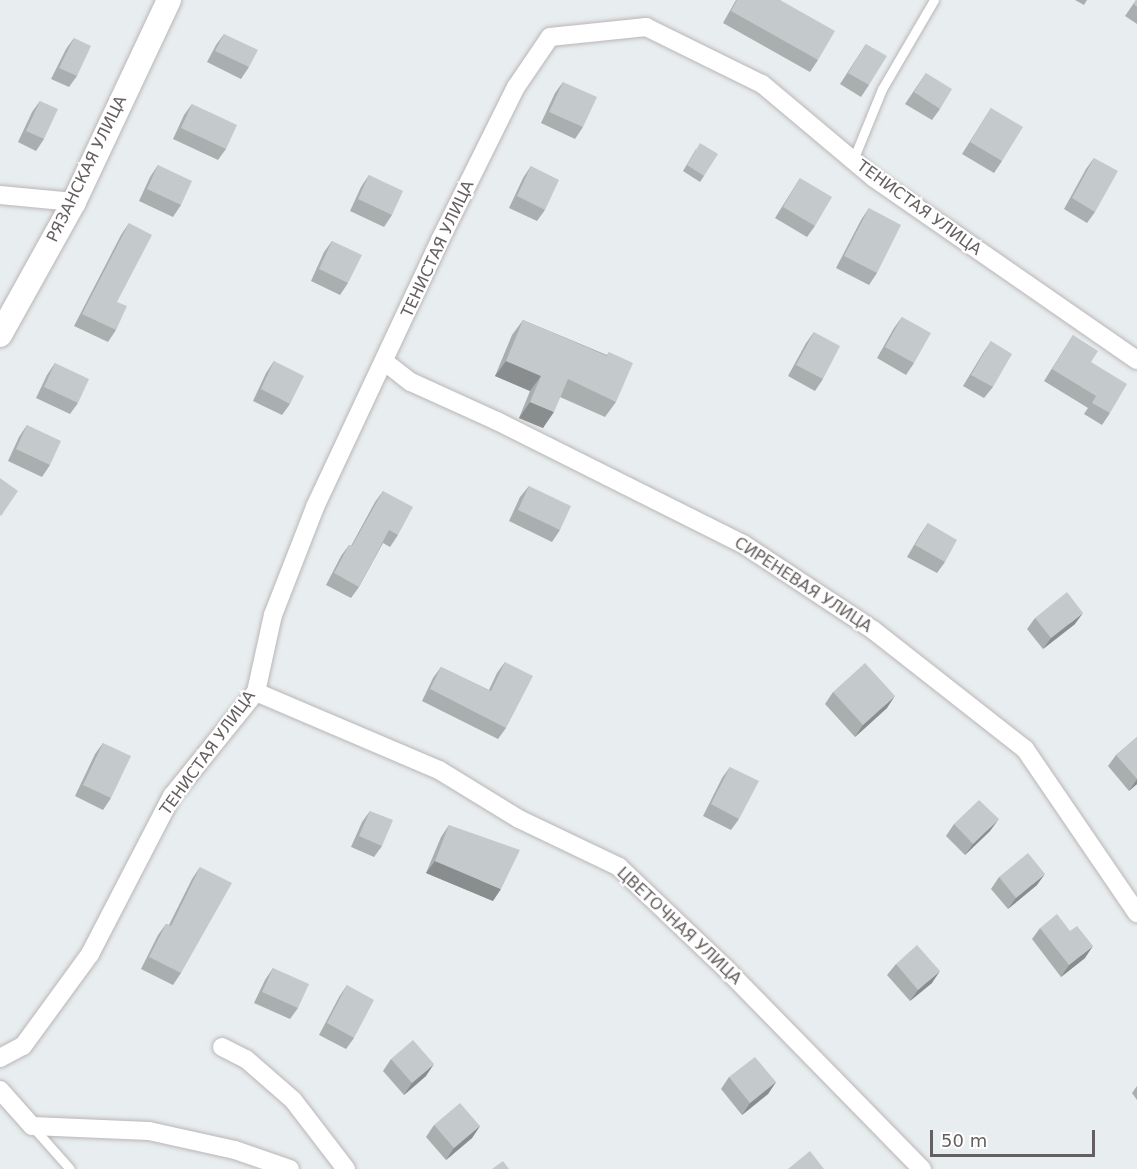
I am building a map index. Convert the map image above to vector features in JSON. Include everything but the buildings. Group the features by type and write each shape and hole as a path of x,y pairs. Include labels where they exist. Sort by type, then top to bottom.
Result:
{"main road":[{"name":"РЯЗАНСКАЯ УЛИЦА","path":"0,335 74,201 169,0"}],"street":[{"name":"ТЕНИСТАЯ УЛИЦА","path":"0,1058 23,1046 90,954 172,796 256,692 273,615 315,507 506,107 550,37 646,27 762,84 853,160 1137,360"},
{"path":"0,195 74,201"},
{"name":"СИРЕНЕВАЯ УЛИЦА","path":"385,362 411,382 496,421 743,544 873,630 1026,749 1137,913"},
{"name":"ЦВЕТОЧНАЯ УЛИЦА","path":"256,692 439,770 519,819 619,867 727,970 922,1169"},
{"path":"222,1047 246,1059 293,1100 346,1169"},
{"path":"0,1090 32,1126 150,1131 235,1150 290,1169"}],"lane":[{"path":"853,160 882,89 934,0"},
{"path":"32,1126 70,1169"}]}
